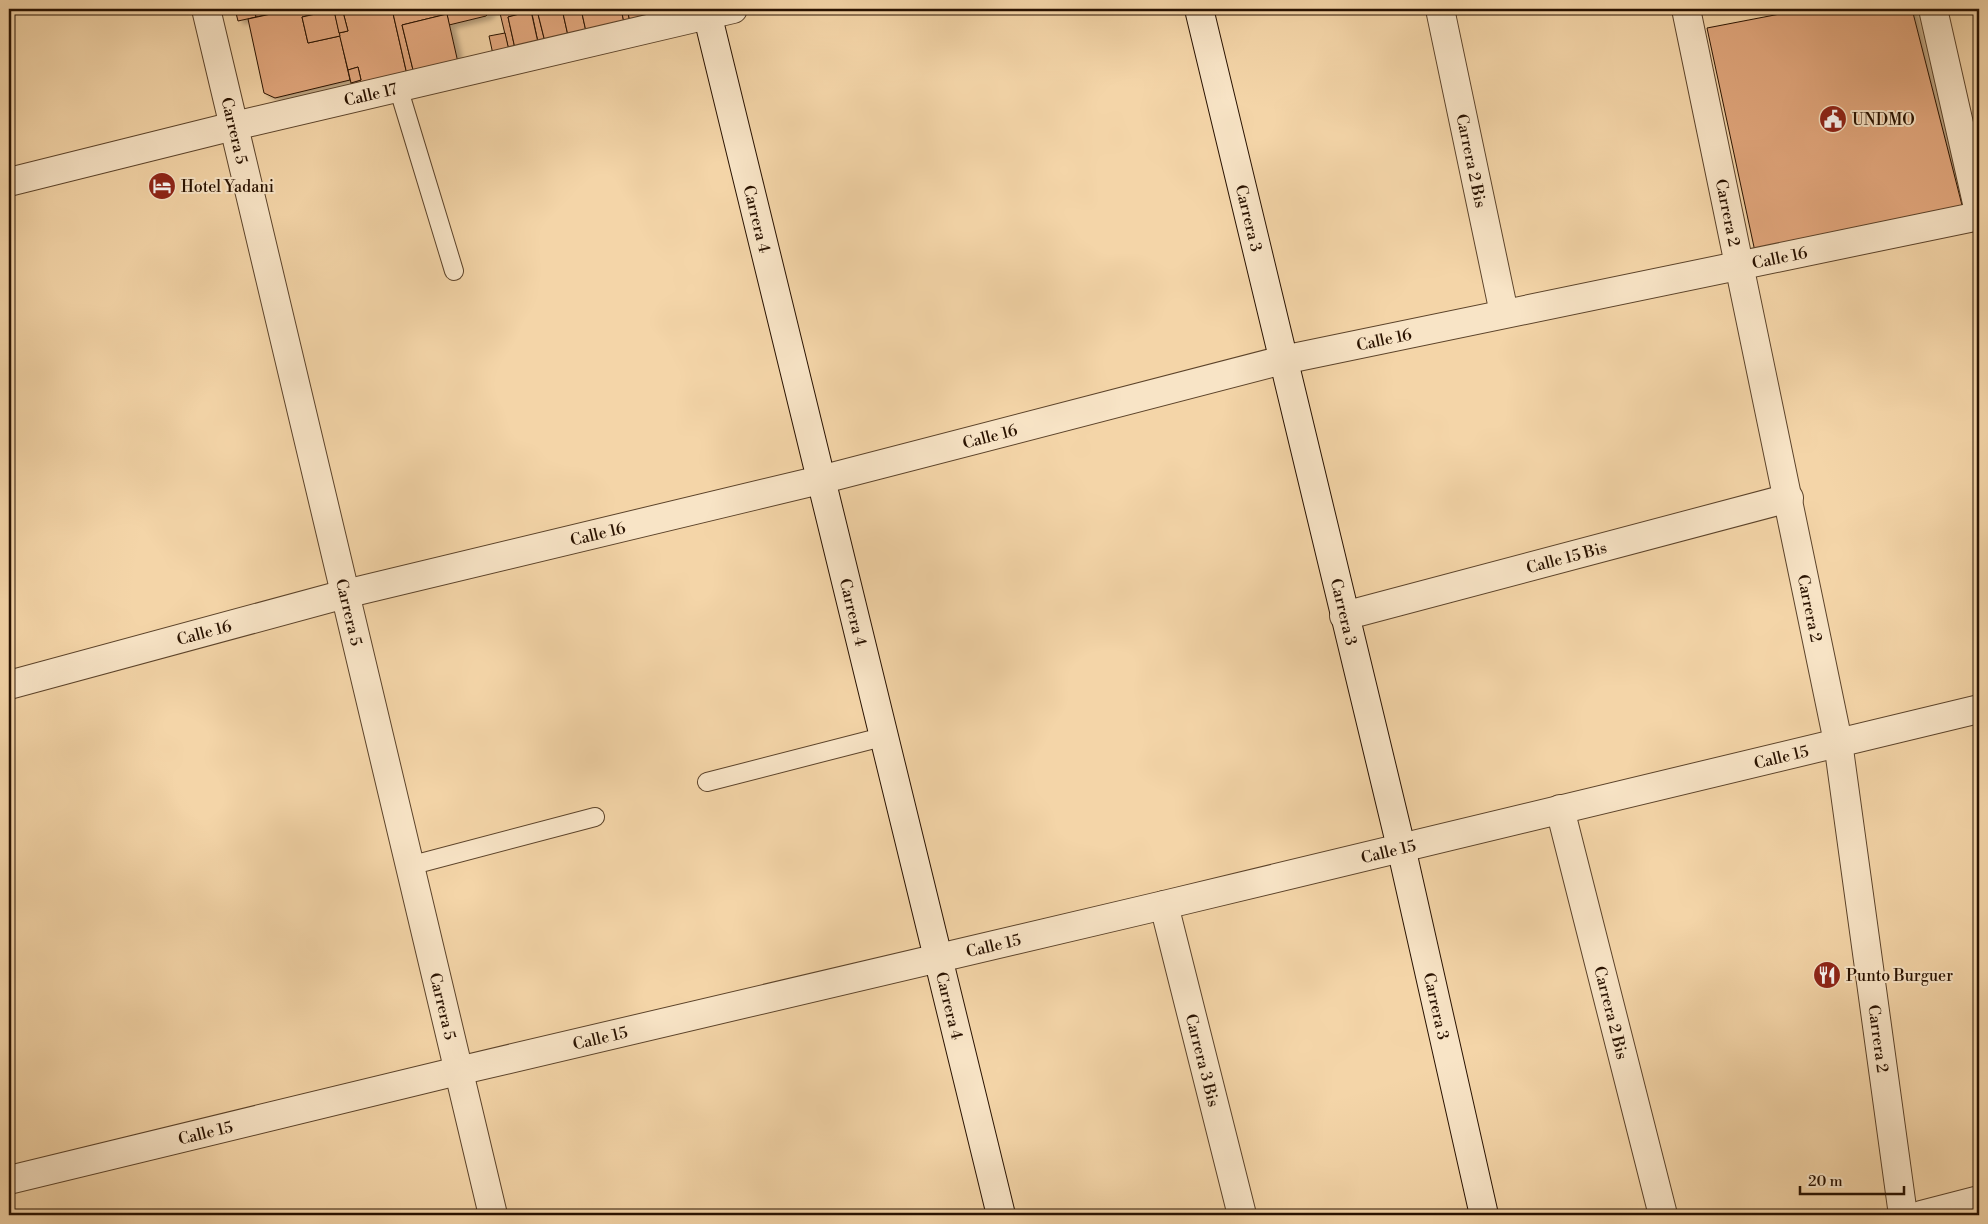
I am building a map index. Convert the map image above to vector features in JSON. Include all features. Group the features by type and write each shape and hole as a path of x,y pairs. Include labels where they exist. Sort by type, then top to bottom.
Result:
{"street":[{"name":"Carrera 5","path":"206,9 493,1215"},
{"name":"Carrera 3","path":"1199,9 1401,847 1484,1215"},
{"name":"Carrera 2 Bis","path":"1440,9 1504,313"},
{"name":"Carrera 2","path":"1686,9 1838,742 1904,1215"},
{"path":"1933,9 1979,214"},
{"name":"Calle 17","path":"9,182 234,126 716,11"},
{"name":"Carrera 4","path":"716,11 820,480 886,736 1001,1215"},
{"name":"Calle 16","path":"9,685 345,594 820,480 1283,360 1979,214"},
{"name":"Calle 15 Bis","path":"1344,616 1788,498"},
{"name":"Calle 15","path":"9,1180 458,1071 1164,905 1979,708"},
{"name":"Carrera 2 Bis","path":"1560,809 1664,1215"},
{"name":"Carrera 3 Bis","path":"1164,905 1242,1215"},
{"path":"1920,1215 1979,1200"}],"lane":[{"path":"398,87 454,271"},
{"path":"707,782 886,736"},
{"path":"409,866 595,817"}],"building":[{"path":"235,9 254,9 256,17 238,21"},
{"path":"254,9 274,9 275,13 256,17"},
{"path":"294,9 334,9 302,17 308,43 340,36 350,80 275,98 264,93 248,19"},
{"path":"334,9 392,9 408,79 353,92 351,83 361,80 358,67 348,70 339,33 348,31 343,12 335,15"},
{"path":"392,9 446,9 447,14 402,25 415,78 408,79"},
{"path":"446,9 493,9 486,16 449,25"},
{"path":"499,9 531,9 531,11 508,17 516,53 510,55"},
{"path":"531,9 542,9 537,10 546,46 539,47"},
{"path":"562,9 569,40 546,46 537,10"},
{"path":"562,9 581,9 587,36 569,40"},
{"path":"581,9 621,9 625,27 587,36"},
{"path":"621,9 627,9 631,26 625,27"},
{"path":"627,9 676,9 631,26"},
{"name":"UNDMO","path":"1806,9 1912,9 1963,209 1757,261 1707,28"},
{"path":"334,10 340,36 308,43 302,17"},
{"path":"531,11 539,47 516,53 508,17"},
{"path":"343,12 348,31 339,33 335,15"},
{"path":"447,14 459,67 415,78 402,25"},
{"path":"505,33 510,55 494,59 489,36"},
{"path":"358,67 361,80 351,83 348,70"}],"place":[{"name":"UNDMO","path":"1833,119"},
{"name":"Hotel Yadani","path":"162,186"},
{"name":"Punto Burguer","path":"1827,975"}]}
